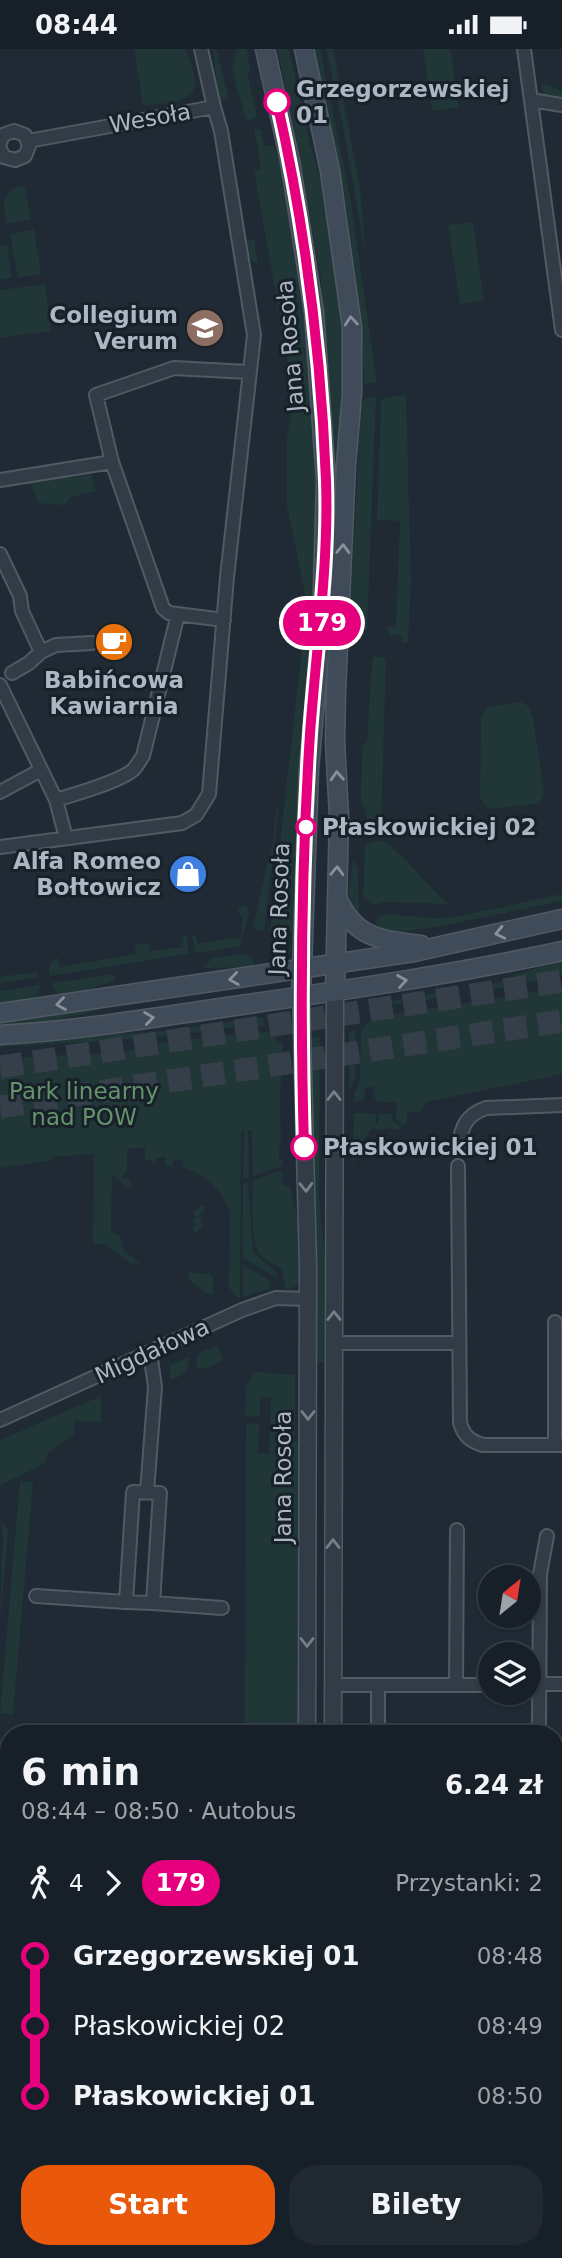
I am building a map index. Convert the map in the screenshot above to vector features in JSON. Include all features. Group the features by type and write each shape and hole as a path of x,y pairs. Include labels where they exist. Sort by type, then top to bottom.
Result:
{"main road":[{"name":"Jana Rosoła","path":"265,49 290,161 314,312 326,481 322,621 310,742 301,996"},
{"path":"304,49 330,171 352,327 352,394 346,465 336,690 335,742 339,816 335,992"},
{"path":"336,897 350,921 373,937 438,947"},
{"path":"0,1013 335,965 438,947 562,919"},
{"path":"0,1035 54,1031 335,992 562,951"}],"street":[{"name":"Wesoła","path":"28,141 214,107 201,49"},
{"path":"524,49 562,330"},
{"path":"531,100 562,105"},
{"path":"0,847 182,823 202,809 210,786 248,373 254,335 214,107"},
{"name":"Wesoła","path":"14,131 25,135 28,151 20,159 4,157 1,140 14,131"},
{"path":"224,620 169,613 163,608 112,462 96,395 174,368 248,373"},
{"path":"0,480 112,462"},
{"path":"0,554 20,596 22,611 41,652"},
{"path":"56,800 133,770 143,756 178,614"},
{"path":"12,673 41,652 56,645 92,643"},
{"path":"0,685 56,800 66,838"},
{"path":"0,792 41,770"},
{"path":"333,1725 335,992"},
{"name":"Jana Rosoła","path":"301,996 308,1299 307,1725"},
{"path":"458,1146 466,1120 477,1111 486,1108 562,1105"},
{"path":"458,1165 460,1423 466,1437 483,1445 559,1445 555,1322"},
{"name":"Migdałowa","path":"0,1420 264,1301 284,1297 308,1299"},
{"path":"334,1343 458,1343"},
{"path":"147,1492 155,1387 150,1353"},
{"path":"126,1602 133,1492 147,1492 160,1493 153,1603"},
{"path":"456,1685 457,1530"},
{"path":"536,1642 540,1574 547,1536"},
{"path":"36,1597 222,1608"},
{"path":"541,1684 562,1684"},
{"path":"333,1685 478,1685"},
{"path":"378,1685 378,1725"},
{"path":"536,1705 538,1725"}],"green space":[{"path":"134,49 186,49 195,82 190,95 167,103 143,106"},
{"path":"213,49 216,49 229,100 219,101"},
{"path":"237,49 246,49 250,67 248,77 257,115 254,119 246,120 232,69"},
{"path":"277,49 289,49 310,145 324,188 340,304 345,370 337,477 334,477 321,280 298,146"},
{"path":"314,49 320,49 350,197 377,383 364,384 361,318 346,205"},
{"path":"326,49 333,49 360,186 366,258 343,126"},
{"path":"423,49 450,49 459,107 432,111"},
{"path":"541,82 562,91 562,98 543,96"},
{"path":"254,128 261,130 264,146 273,145 285,173 305,314 314,441 317,542 315,604 301,742 294,932 270,931 307,603 287,506 287,436 294,396 254,171 261,169"},
{"path":"25,186 31,220 6,224 3,200 13,188"},
{"path":"473,222 484,301 460,304 448,225"},
{"path":"34,229 41,274 18,278 10,234"},
{"path":"254,239 258,265 247,257 244,241"},
{"path":"7,245 12,278 0,280 0,246"},
{"path":"45,284 51,331 0,338 0,290"},
{"path":"406,395 411,583 408,642 402,643 401,635 390,635 386,627 396,627 400,521 377,520 381,401 384,398"},
{"path":"376,396 367,630 354,624 350,612 361,404 365,398"},
{"path":"91,474 96,491 71,497 67,503 60,505 38,503 29,480 69,475 70,478"},
{"path":"374,656 386,659 381,836 366,837 366,812 361,804 362,747 367,741"},
{"path":"521,702 528,706 533,717 544,791 542,799 535,804 489,809 480,798 481,716 488,707"},
{"path":"277,806 264,931 253,927 273,841"},
{"path":"381,840 399,854 448,904 385,902 373,905 363,897 365,845"},
{"path":"353,860 358,867 359,916 348,895"},
{"path":"562,894 562,901 437,927 388,932 373,926 380,916 386,914 455,917"},
{"path":"246,905 249,912 239,947 195,953 192,936 196,935 198,944 241,937 243,919 237,908"},
{"path":"187,936 189,954 50,976 49,967 54,959 58,958 60,967 136,954 135,945 149,943 150,951 183,947 182,937"},
{"path":"279,949 292,949 282,962 272,965 272,955"},
{"path":"245,953 251,957 256,967 203,968 212,958"},
{"path":"562,960 562,974 518,985 513,975"},
{"path":"37,972 38,977 0,983 0,977"},
{"path":"111,974 116,980 86,990 60,995 53,989 52,983"},
{"path":"509,980 513,986 472,993 471,987"},
{"path":"40,985 39,993 32,999 0,1004 0,991"},
{"path":"562,986 562,1074 427,1102 421,1111 407,1113 407,1121 399,1129 371,1129 357,1150 361,1153 353,1162 352,1169 354,1113 376,1114 376,1124 378,1114 392,1114 392,1120 400,1126 402,1123 395,1119 398,1102 378,1102 374,1097 373,1087 365,1087 364,1100 354,1103 360,1080 361,1029 375,1017"},
{"path":"459,989 460,995 376,1007 379,1003"},
{"path":"99,1007 100,1010 43,1023 0,1029 0,1020"},
{"path":"263,1017 265,1027 244,1026 154,1038 0,1047 0,1040 156,1032"},
{"path":"355,1031 355,1078 349,1091 349,1032"},
{"name":"Park linearny nad POW","path":"274,1032 276,1041 283,1042 279,1147 282,1166 253,1176 252,1130 248,1130 249,1178 243,1179 244,1131 241,1131 240,1298 234,1295 229,1287 230,1213 227,1205 212,1184 182,1167 183,1161 174,1160 172,1166 166,1166 165,1157 156,1158 156,1165 149,1159 145,1162 145,1148 127,1149 127,1171 121,1177 125,1180 128,1178 133,1185 130,1189 112,1175 111,1231 120,1236 124,1251 139,1263 138,1265 134,1262 132,1264 103,1243 93,1245 94,1154 52,1157 52,1160 0,1168 0,1059 131,1051 137,1046 243,1033"},
{"path":"320,1036 319,1196 325,1259 324,1362 317,1362 317,1256 309,1038"},
{"path":"282,1170 283,1186 290,1186 298,1221 299,1278 297,1286 286,1290 282,1270 264,1258 256,1247 253,1218 253,1180"},
{"path":"248,1182 253,1250 276,1272 278,1276 275,1277 243,1258 243,1184"},
{"path":"202,1204 206,1208 200,1214 203,1225 196,1233 192,1229 196,1225 192,1221 196,1217 193,1213"},
{"path":"243,1265 269,1280 271,1288 243,1297"},
{"path":"189,1272 209,1272 213,1279 214,1294 209,1295 189,1280"},
{"path":"217,1345 223,1360 206,1368 196,1366 198,1354"},
{"path":"189,1357 184,1373 170,1379 170,1365"},
{"path":"253,1372 295,1375 295,1442 299,1442 298,1725 245,1725 246,1424 259,1423 258,1453 269,1454 271,1397 260,1397 260,1416 245,1417 246,1388"},
{"path":"101,1396 101,1423 75,1420 74,1434 48,1453 44,1464 0,1485 0,1440"},
{"path":"20,1481 33,1482 13,1715 0,1713"},
{"path":"0,1521 8,1530 0,1626 3,1532"}],"tunnel":[{"path":"0,1067 562,981"},
{"path":"0,1107 562,1021"}],"bus line":[{"name":"179","path":"277,102 290,161 314,312 326,481 322,621 310,734 302,928 300,1034 304,1147"}],"place":[{"name":"Grzegorzewskiej 01","path":"277,102"},
{"name":"Collegium Verum","path":"205,328"},
{"name":"Babińcowa Kawiarnia","path":"114,642"},
{"name":"Płaskowickiej 02","path":"306,827"},
{"name":"Alfa Romeo Bołtowicz","path":"188,874"},
{"name":"Płaskowickiej 01","path":"304,1147"}]}
